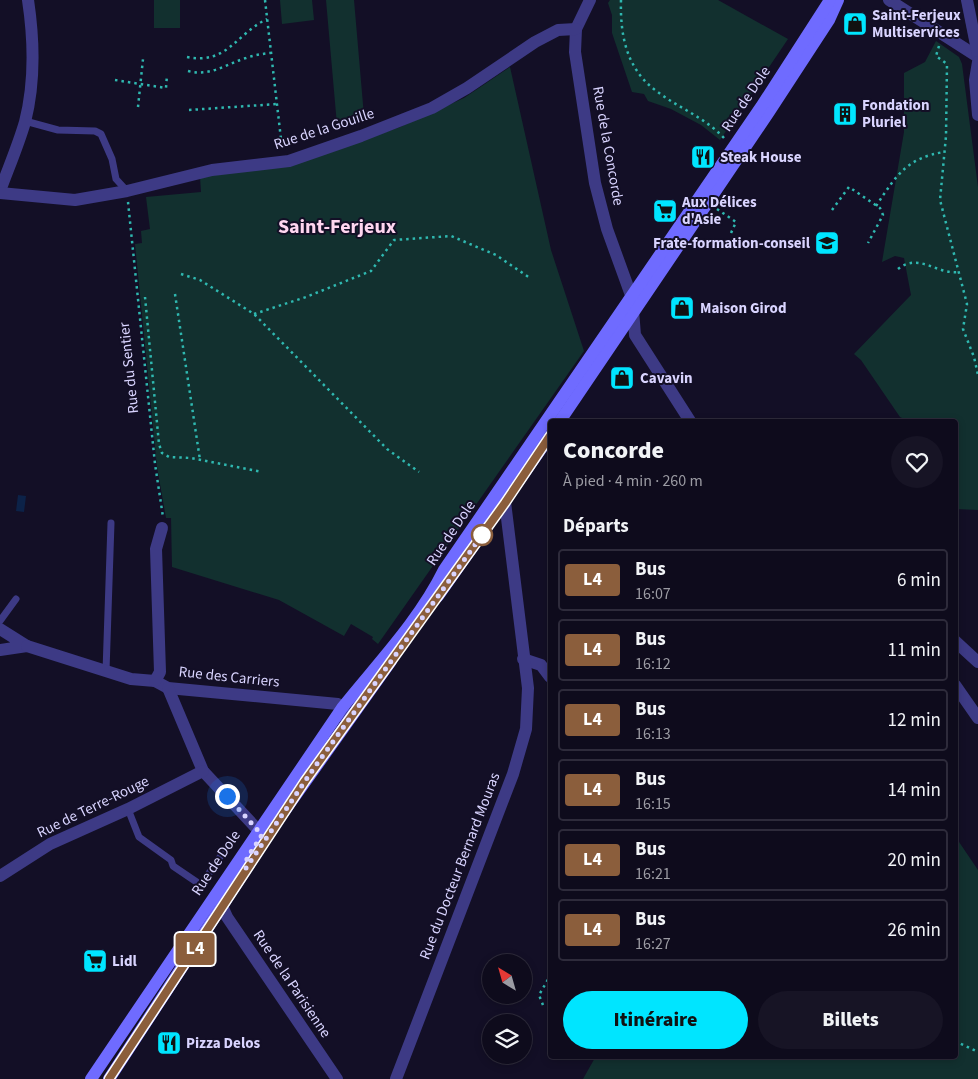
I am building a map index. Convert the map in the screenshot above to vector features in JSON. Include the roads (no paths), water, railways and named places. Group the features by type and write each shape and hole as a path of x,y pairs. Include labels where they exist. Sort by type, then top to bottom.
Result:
{"main road":[{"name":"Rue de Dole","path":"549,419 723,163 830,0"},
{"name":"Rue de Dole","path":"561,419 722,183 829,20 838,0"},
{"name":"Rue de Dole","path":"91,1079 342,708 381,662 436,586 444,570 548,420"},
{"name":"Rue de Dole","path":"109,1079 246,868 314,768 505,503 548,439"}],"street":[{"path":"0,192 25,121 32,71 32,27 28,0"},
{"name":"Rue de la Concorde","path":"590,0 576,29 575,52 595,183 607,228 632,298 634,335 689,419"},
{"path":"889,0 978,56"},
{"path":"968,4 978,56"},
{"name":"Rue de la Gouille","path":"0,192 75,200 127,191 193,174 289,161 361,136 432,108 467,88 535,42 558,30 576,29"},
{"path":"978,62 976,80 978,115"},
{"name":"Rue du Docteur Bernard Mouras","path":"396,1079 519,757 528,710 528,688 505,503 505,488 519,462"},
{"path":"155,681 160,672 156,549 162,528"},
{"name":"Rue des Carriers","path":"0,629 27,646 131,679 155,681 168,688 335,704 342,708"},
{"path":"958,644 978,662"},
{"name":"Rue des Carriers","path":"0,650 27,646"},
{"path":"523,659 541,665 548,674"},
{"path":"168,688 202,771 262,835 247,858 246,868"},
{"path":"958,689 978,718"},
{"path":"314,768 312,762 344,718 342,708"},
{"name":"Rue de Terre-Rouge","path":"0,876 50,844 128,809 202,771"},
{"path":"222,906 221,897 234,875 240,857"},
{"name":"Rue de la Parisienne","path":"222,906 227,917 337,1079"}],"lane":[{"path":"25,121 58,130 95,131 101,134 112,159 116,179 127,191"},
{"path":"705,188 722,183 723,163"},
{"path":"106,671 111,523"},
{"path":"0,621 16,599"},
{"path":"128,809 139,837 171,860 173,866 201,885 233,838"}],"water":[{"path":"18,495 26,496 24,512 16,511"}],"place":[{"name":"Saint-Ferjeux Multiservices","path":"855,24"},
{"name":"Fondation Pluriel","path":"845,114"},
{"name":"Steak House","path":"703,157"},
{"name":"Aux Délices d'Asie","path":"665,211"},
{"name":"Frate-formation-conseil","path":"827,243"},
{"name":"Maison Girod","path":"682,308"},
{"name":"Cavavin","path":"622,378"},
{"name":"Lidl","path":"95,961"},
{"name":"Pizza Delos","path":"169,1043"}],"district":[{"name":"Saint-Ferjeux","path":"337,227"}]}
